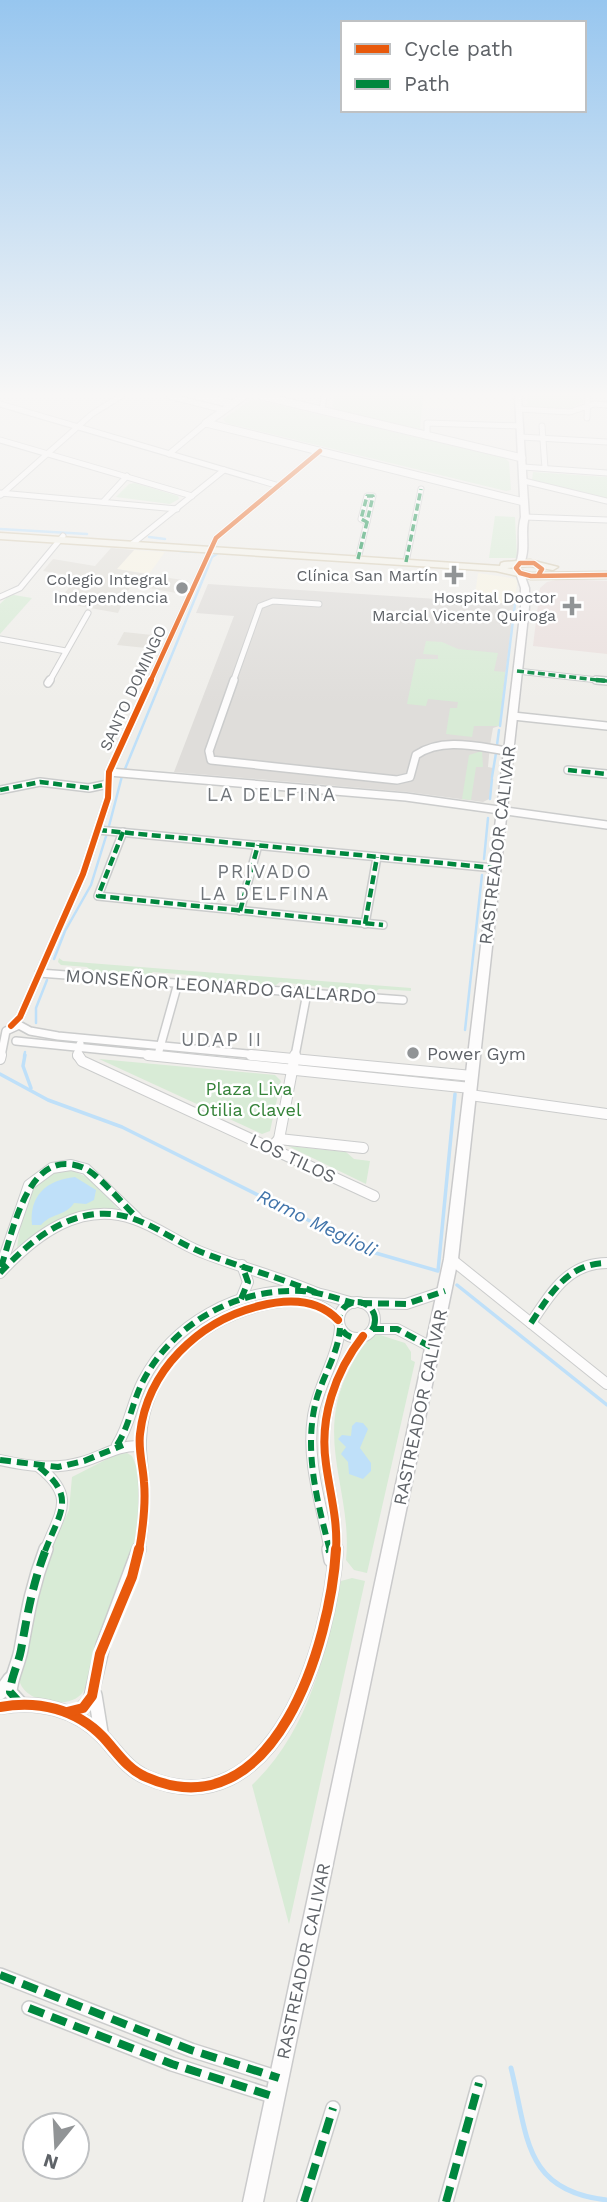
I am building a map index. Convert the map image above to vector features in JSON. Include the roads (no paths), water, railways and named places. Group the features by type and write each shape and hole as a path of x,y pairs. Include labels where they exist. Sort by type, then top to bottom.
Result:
{"main road":[{"name":"RASTREADOR CALIVAR","path":"253,2202 452,1259 524,601 520,568 524,555 524,499"},
{"name":"RASTREADOR CALIVAR","path":"524,601 538,569 531,558 529,522 525,517"},
{"path":"0,534 407,560 500,569 607,573"}],"street":[{"path":"62,499 177,509"},
{"path":"103,502 106,499"},
{"path":"135,542 189,499"},
{"name":"SANTO DOMINGO","path":"5,1032 20,1017 83,874 108,798 109,772 216,538 264,499"},
{"path":"407,560 419,499"},
{"path":"511,499 524,502"},
{"path":"525,517 607,520"},
{"path":"359,557 367,522"},
{"path":"0,597 20,588 61,538"},
{"path":"0,589 11,591"},
{"path":"319,604 273,601 260,606 209,751 211,760 397,780 410,777 416,755 429,748 454,746 508,751"},
{"path":"48,683 88,613"},
{"path":"0,639 66,651"},
{"path":"517,671 607,681"},
{"path":"513,716 607,726"},
{"path":"568,770 607,774"},
{"path":"109,772 406,797 607,825"},
{"path":"0,790 40,782 89,788 108,784"},
{"path":"98,830 493,870"},
{"path":"123,832 98,896 383,925"},
{"path":"240,911 258,845"},
{"path":"365,924 376,859"},
{"name":"MONSEÑOR LEONARDO GALLARDO","path":"39,973 403,1000"},
{"path":"158,1056 177,983"},
{"path":"271,1148 279,1139 307,993"},
{"path":"2,1055 16,1041 26,1038 27,1029 20,1017"},
{"path":"5,1032 27,1029 81,1043 158,1056 471,1086"},
{"path":"5,1032 16,1041 161,1046 295,1059 471,1086 607,1114"},
{"path":"2,1055 5,1032"},
{"name":"LOS TILOS","path":"81,1043 77,1057 82,1061 374,1196"},
{"path":"279,1139 363,1147"},
{"path":"0,1271 29,1185 36,1177 52,1168 71,1165 86,1169 144,1224"},
{"path":"0,1271 26,1245 69,1219 115,1214 144,1224 183,1245 317,1293 358,1303 406,1304 445,1292"},
{"path":"452,1259 607,1384"},
{"path":"531,1323 570,1271 589,1262 607,1263"},
{"path":"241,1299 248,1282 248,1274 242,1265"},
{"path":"117,1445 144,1379 165,1349 200,1318 241,1299 283,1291 317,1293"},
{"path":"103,1737 96,1714 95,1692 100,1655 127,1592 139,1551 145,1502 140,1446 142,1423 155,1385 183,1346 206,1328 253,1307 286,1301 312,1303 350,1335 363,1336"},
{"path":"332,1569 310,1442 315,1403 339,1343 339,1324 343,1308 358,1303"},
{"path":"358,1303 375,1314 373,1329"},
{"path":"0,1707 20,1703 68,1712 85,1721 138,1773 167,1783 209,1785 243,1771 266,1752 297,1702 317,1649 337,1527 325,1459 327,1413 343,1367 363,1336 373,1329 397,1329 433,1348"},
{"path":"0,1460 38,1466 71,1465 94,1458 117,1445 140,1446"},
{"path":"0,1693 20,1654 30,1591 62,1511 65,1471 71,1465"},
{"path":"38,1466 55,1478 62,1488"},
{"path":"10,1677 10,1692 20,1703"},
{"path":"68,1712 83,1708 95,1692"},
{"path":"0,1975 191,2050 279,2078"},
{"path":"29,2008 172,2064 275,2096"},
{"path":"446,2202 478,2083"},
{"path":"304,2202 333,2108"}],"water":[{"path":"75,1177 96,1190 94,1200 86,1204 74,1203 41,1225 32,1225 34,1205 42,1191 56,1182"},
{"path":"356,1422 363,1423 368,1429 360,1448 371,1463 371,1471 363,1479 349,1474 348,1462 341,1454 346,1447 338,1439 342,1435 351,1436 352,1426"}],"waterway":[{"path":"0,529 87,534"},
{"path":"149,537 165,539"},
{"path":"180,551 196,552"},
{"path":"125,769 212,557 217,554"},
{"name":"Ramo Meglioli","path":"500,726 515,604"},
{"name":"Ramo Meglioli","path":"497,745 499,730"},
{"name":"Ramo Meglioli","path":"492,777 496,753"},
{"path":"109,826 122,776"},
{"name":"Ramo Meglioli","path":"490,799 492,779"},
{"name":"Ramo Meglioli","path":"484,859 488,818"},
{"path":"54,959 65,931 91,885 107,833"},
{"name":"Ramo Meglioli","path":"465,1030 482,875"},
{"path":"36,1023 36,1008 47,980"},
{"path":"24,1056 25,1052"},
{"path":"25,1055 23,1066 31,1088"},
{"name":"Ramo Meglioli","path":"0,1074 48,1100 122,1127 372,1252 438,1271 455,1094"},
{"name":"Ramo Meglioli","path":"457,1285 607,1405"},
{"path":"511,2068 527,2137 544,2172 559,2185 579,2195 607,2200"}],"place":[{"name":"Clínica San Martín","path":"454,575"},
{"name":"Colegio Integral Independencia","path":"182,588"},
{"name":"Hospital Doctor Marcial Vicente Quiroga","path":"572,606"},
{"name":"Power Gym","path":"413,1053"}],"district":[{"name":"LA DELFINA","path":"272,794"},
{"name":"PRIVADO LA DELFINA","path":"265,882"},
{"name":"UDAP II","path":"222,1039"}],"park label":[{"name":"Plaza Liva Otilia Clavel","path":"249,1098"}]}
